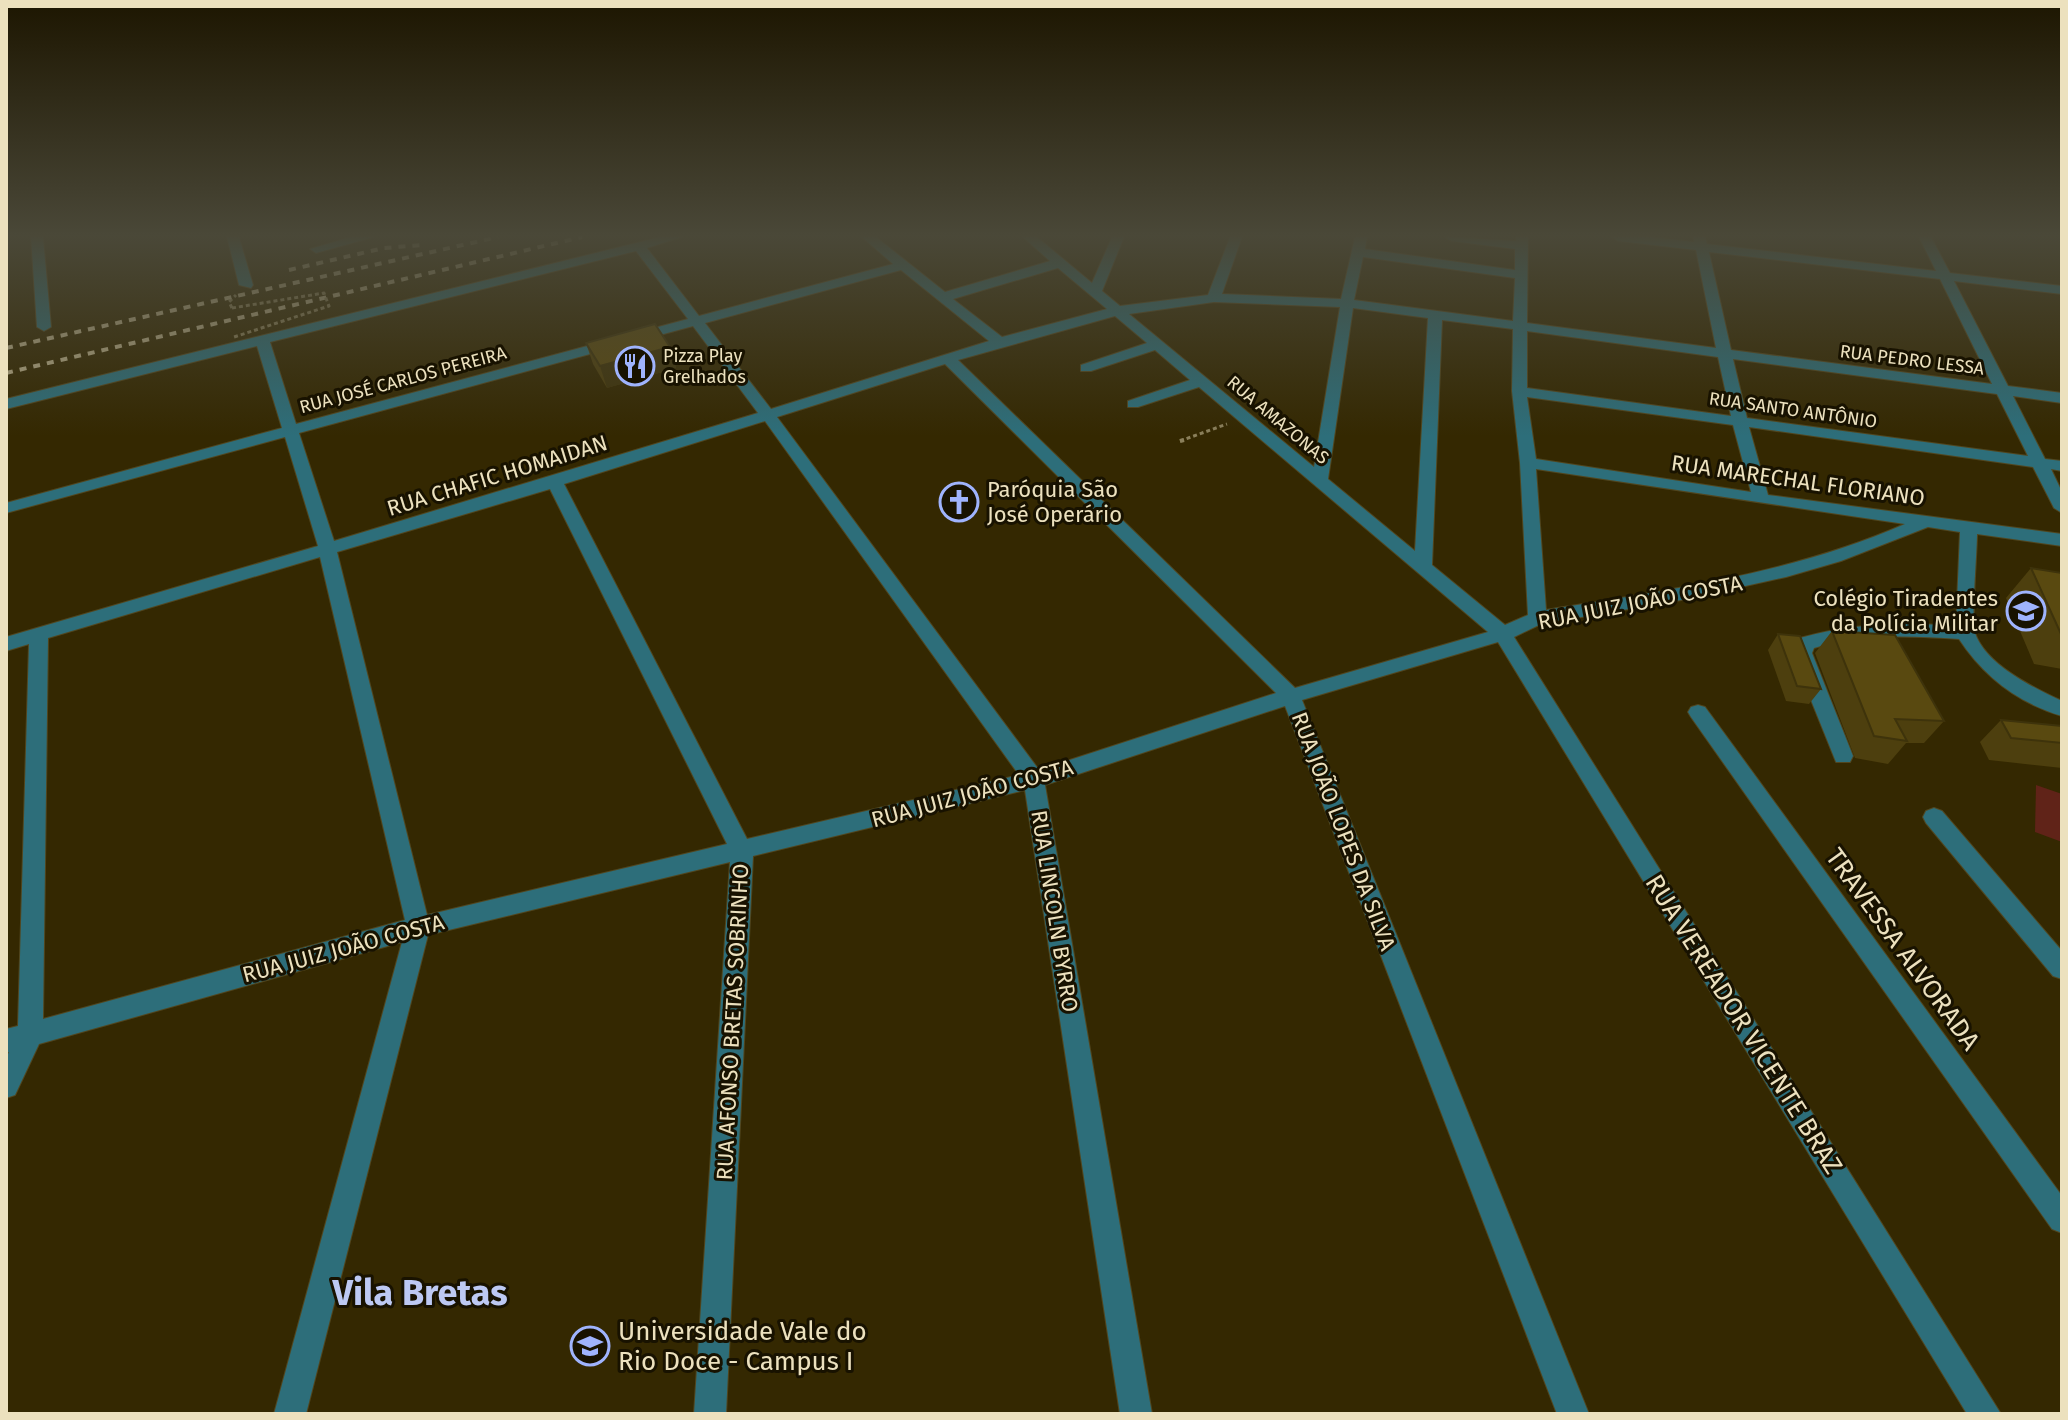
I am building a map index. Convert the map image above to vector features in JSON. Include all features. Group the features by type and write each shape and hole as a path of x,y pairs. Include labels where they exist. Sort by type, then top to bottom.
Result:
{"street":[{"path":"42,303 44,327"},
{"path":"6,404 415,303"},
{"name":"RUA LINCOLN BYRRO","path":"683,303 768,415 1034,780 1136,1414"},
{"name":"RUA JOSÉ CARLOS PEREIRA","path":"6,508 762,303"},
{"path":"952,303 999,342"},
{"name":"RUA AMAZONAS","path":"1108,303 1503,634"},
{"name":"RUA PEDRO LESSA","path":"999,342 1117,311 1175,303"},
{"path":"1320,481 1347,303"},
{"name":"RUA PEDRO LESSA","path":"1349,303 2062,398"},
{"path":"1521,303 1519,391 1528,463 1537,618"},
{"path":"1715,303 1740,423 1761,499"},
{"path":"1959,303 2062,508"},
{"path":"1423,567 1435,313"},
{"path":"263,342 327,548 418,927 290,1414"},
{"name":"RUA CHAFIC HOMAIDAN","path":"6,644 555,482 999,342"},
{"path":"1086,368 1157,345"},
{"name":"RUA JOÃO LOPES DA SILVA","path":"948,358 1291,696 1573,1414"},
{"path":"1133,404 1201,381"},
{"name":"RUA SANTO ANTÔNIO","path":"1519,391 2062,466"},
{"name":"RUA MARECHAL FLORIANO","path":"1528,463 2062,540"},
{"name":"RUA AFONSO BRETAS SOBRINHO","path":"555,482 742,851 710,1414"},
{"name":"RUA JUIZ JOÃO COSTA","path":"6,1041 418,927 1034,780 1291,696 1503,634 1537,618 1765,578 1888,540 1929,520"},
{"path":"1969,526 1965,633 1994,672 2008,684 2062,709"},
{"path":"1843,756 1802,653 1807,643 1828,635 1876,629 1965,633"},
{"path":"6,1086 30,1035 39,634"},
{"name":"RUA VEREADOR VICENTE BRAZ","path":"1503,634 1985,1414"},
{"name":"TRAVESSA ALVORADA","path":"1698,712 2062,1219"},
{"path":"1934,817 2062,968"}],"path":[{"path":"232,308 261,303"},
{"path":"234,337 329,306 328,303"},
{"path":"1180,441 1244,417"}],"shaded area":[{"path":"2036,785 2062,794 2062,842 2035,832"}],"building":[{"path":"655,324 670,347 600,366 586,343"},
{"path":"2031,568 2062,573 2062,634 2061,634"},
{"path":"1832,631 1895,635 1944,721 1895,719 1907,741 1874,736"},
{"path":"1778,634 1800,636 1821,689 1797,686"},
{"path":"2001,720 2062,726 2062,743 2011,738"}],"railway":[{"path":"6,348 204,303"},
{"path":"6,373 301,303"}],"place":[{"name":"Pizza Play Grelhados","path":"635,366"},
{"name":"Paróquia São José Operário","path":"959,502"},
{"name":"Colégio Tiradentes da Polícia Militar","path":"2026,611"},
{"name":"Universidade Vale do Rio Doce - Campus I","path":"590,1346"}],"district":[{"name":"Vila Bretas","path":"420,1292"}]}
